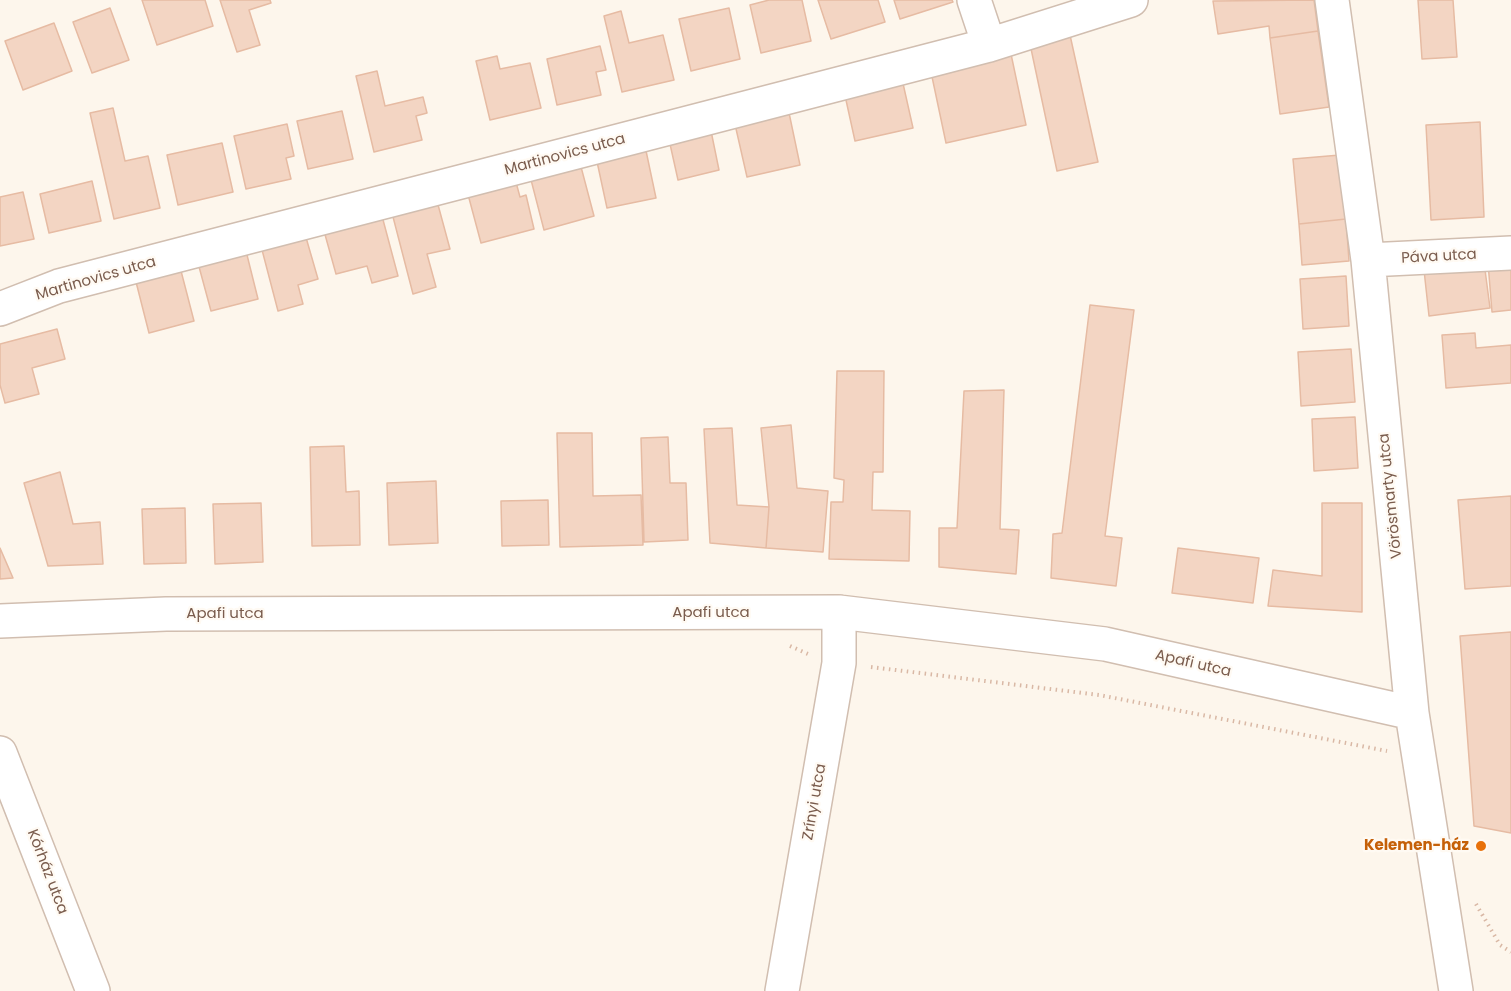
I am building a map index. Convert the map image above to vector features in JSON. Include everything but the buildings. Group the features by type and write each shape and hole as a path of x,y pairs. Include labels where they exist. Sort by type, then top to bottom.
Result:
{"street":[{"path":"974,0 989,45"},
{"name":"Martinovics utca","path":"0,309 59,286 989,45 1131,0"},
{"name":"Vörösmarty utca","path":"1332,0 1368,261 1412,713 1456,991"},
{"name":"Páva utca","path":"1368,261 1511,254"},
{"name":"Apafi utca","path":"0,621 166,614 839,612 1105,644 1412,713"},
{"name":"Zrínyi utca","path":"782,991 839,663 839,612"},
{"name":"Kórház utca","path":"0,753 93,991"}],"path":[{"path":"783,643 813,656 839,663 1099,695 1418,756"},
{"path":"1473,896 1500,945 1511,952"}],"place":[{"name":"Kelemen-ház","path":"1481,846"}]}
